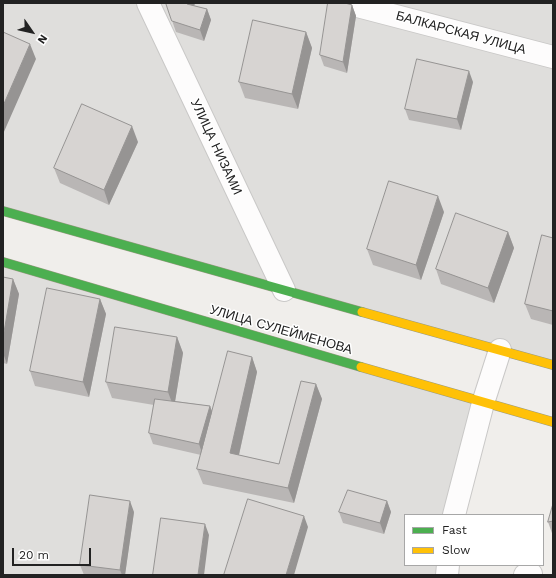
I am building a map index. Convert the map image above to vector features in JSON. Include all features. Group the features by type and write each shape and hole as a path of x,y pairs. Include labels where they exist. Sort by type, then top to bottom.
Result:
{"main road":[{"path":"3,211 553,365"},
{"name":"УЛИЦА СУЛЕЙМЕНОВА","path":"3,262 483,403 553,422"}],"street":[{"name":"УЛИЦА НИЗАМИ","path":"148,3 284,290"},
{"name":"БАЛКАРСКАЯ УЛИЦА","path":"346,3 553,57"},
{"path":"454,514 483,403 500,350"}],"shaded area":[{"path":"3,3 553,3 553,365 3,210"},
{"path":"3,262 483,403 454,514 404,514 404,566 448,566 447,575 3,575"}],"building":[{"path":"166,3 187,3 207,9 200,30 172,21"},
{"path":"328,3 345,3 352,5 343,62 320,55"},
{"path":"253,20 306,32 292,94 239,82"},
{"path":"3,32 30,44 3,106"},
{"path":"417,59 469,71 457,119 405,109"},
{"path":"82,104 132,126 104,190 54,168"},
{"path":"389,181 438,196 416,265 367,249"},
{"path":"456,213 508,232 488,288 436,269"},
{"path":"542,235 553,238 553,311 525,304"},
{"path":"3,277 13,279 3,338"},
{"path":"47,288 100,299 83,382 30,371"},
{"path":"115,327 177,337 168,392 106,382"},
{"path":"228,351 252,357 230,453 279,464 301,381 316,384 288,488 197,469"},
{"path":"155,399 210,406 199,444 149,433"},
{"path":"348,490 387,501 380,523 339,512"},
{"path":"90,495 130,501 120,570 80,565"},
{"path":"248,499 304,516 286,575 224,575"},
{"path":"553,504 553,521 548,522"},
{"path":"161,518 205,524 198,575 153,575"}],"traffic: fast":[{"path":"3,211 362,312"},
{"path":"3,262 361,367"}],"traffic: slow":[{"path":"362,312 553,365"},
{"path":"361,367 553,422"}]}
